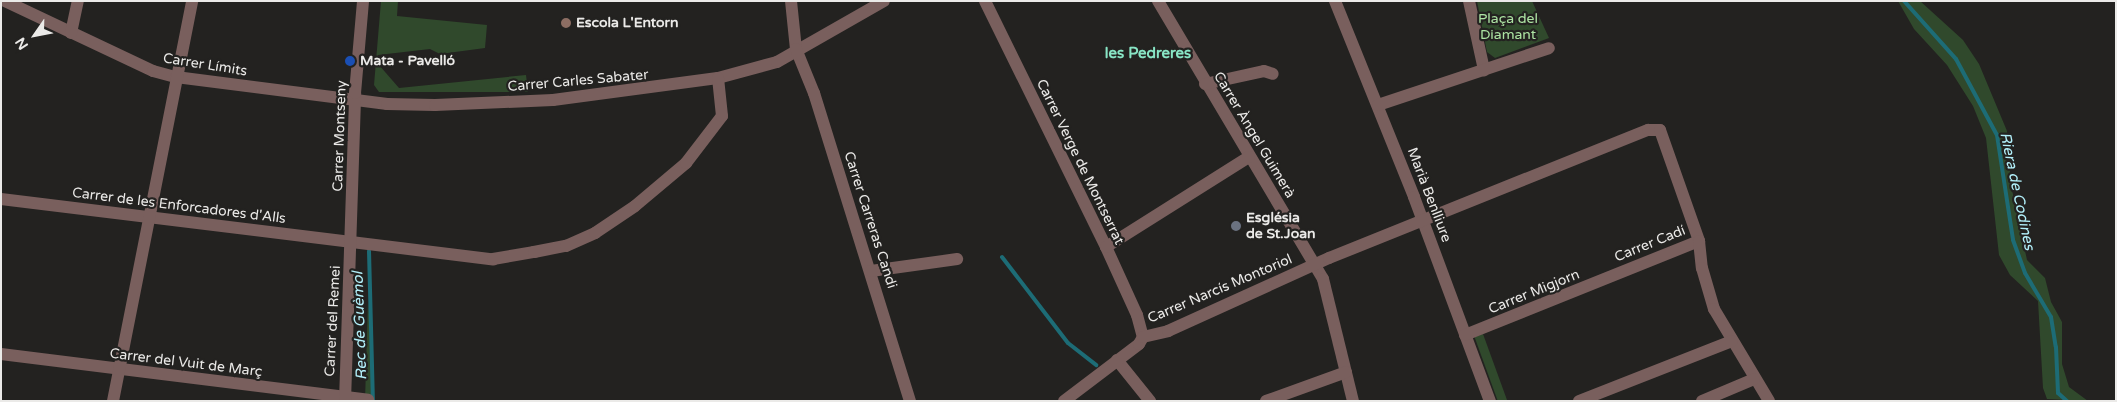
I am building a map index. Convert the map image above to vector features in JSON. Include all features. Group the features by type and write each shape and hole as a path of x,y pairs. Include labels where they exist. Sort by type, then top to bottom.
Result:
{"street":[{"name":"Carrer Límits","path":"5,1 152,71 176,77 355,99"},
{"path":"70,33 78,1"},
{"path":"113,401 151,217 176,77 192,1"},
{"name":"Carrer Montseny","path":"352,243 355,99 363,1"},
{"name":"Carrer Carreras Candi","path":"791,1 796,49 814,93 910,401"},
{"name":"Carrer Carles Sabater","path":"355,99 396,104 520,103 658,89 718,78 777,62 796,49 840,28 884,1"},
{"name":"Carrer Verge de Montserrat","path":"985,1 1106,247 1137,315 1143,337"},
{"name":"Marià Benlliure","path":"1335,1 1423,221 1490,401"},
{"path":"1469,1 1484,70"},
{"name":"Carrer Àngel Guimerà","path":"1161,2 1205,84 1324,279 1353,401"},
{"path":"1378,105 1549,48"},
{"path":"1205,84 1264,71 1272,74"},
{"name":"Carrer de les Enforcadores d'Alls","path":"1,199 352,243 493,258 566,246 595,233 642,200 686,164 722,116 718,78"},
{"name":"Carrer Narcís Montoriol","path":"1064,401 1139,344 1143,337 1168,331 1315,264 1648,130 1660,130 1699,241"},
{"path":"1106,247 1249,157"},
{"path":"1699,241 1702,268 1714,309 1754,379 1769,401"},
{"name":"Carrer Cadí","path":"1613,276 1699,241"},
{"name":"Carrer del Remei","path":"345,399 352,243"},
{"path":"871,271 958,259"},
{"name":"Carrer Migjorn","path":"1465,335 1613,276"},
{"path":"1579,401 1732,341"},
{"name":"Carrer del Vuit de Març","path":"1,354 345,399 368,400"},
{"path":"1118,360 1150,401"},
{"path":"1266,401 1346,372"},
{"path":"1702,401 1754,379"}],"green space":[{"path":"381,1 398,1 397,16 487,25 485,48 440,54 430,49 378,55 379,65 399,88 526,75 528,92 379,92 374,85"},
{"name":"Plaça del Diamant","path":"1477,1 1532,1 1549,38 1495,58 1487,52"},
{"path":"1898,1 1920,1 1963,40 1979,64 2007,131 2011,185 2027,260 2045,278 2051,302 2062,322 2062,364 2069,387 2088,401 2047,399 2043,388 2038,301 2010,275 1999,255 1986,138 1973,106 1947,65 1914,29"},
{"path":"368,301 373,368 373,401 365,401"},
{"path":"1483,334 1507,401 1498,401 1475,337"}],"waterway":[{"name":"Riera de Codines","path":"1904,1 1956,59 1997,135 2013,240 2025,273 2051,317 2056,347 2058,393 2067,401"},
{"name":"Rec de Guèmol","path":"369,251 373,401"},
{"path":"1002,257 1068,343 1096,365"}],"place":[{"name":"Escola L'Entorn","path":"566,23"},
{"name":"Mata - Pavelló","path":"350,61"},
{"name":"Església de St.Joan","path":"1236,226"}],"district":[{"name":"les Pedreres","path":"1148,54"}]}
